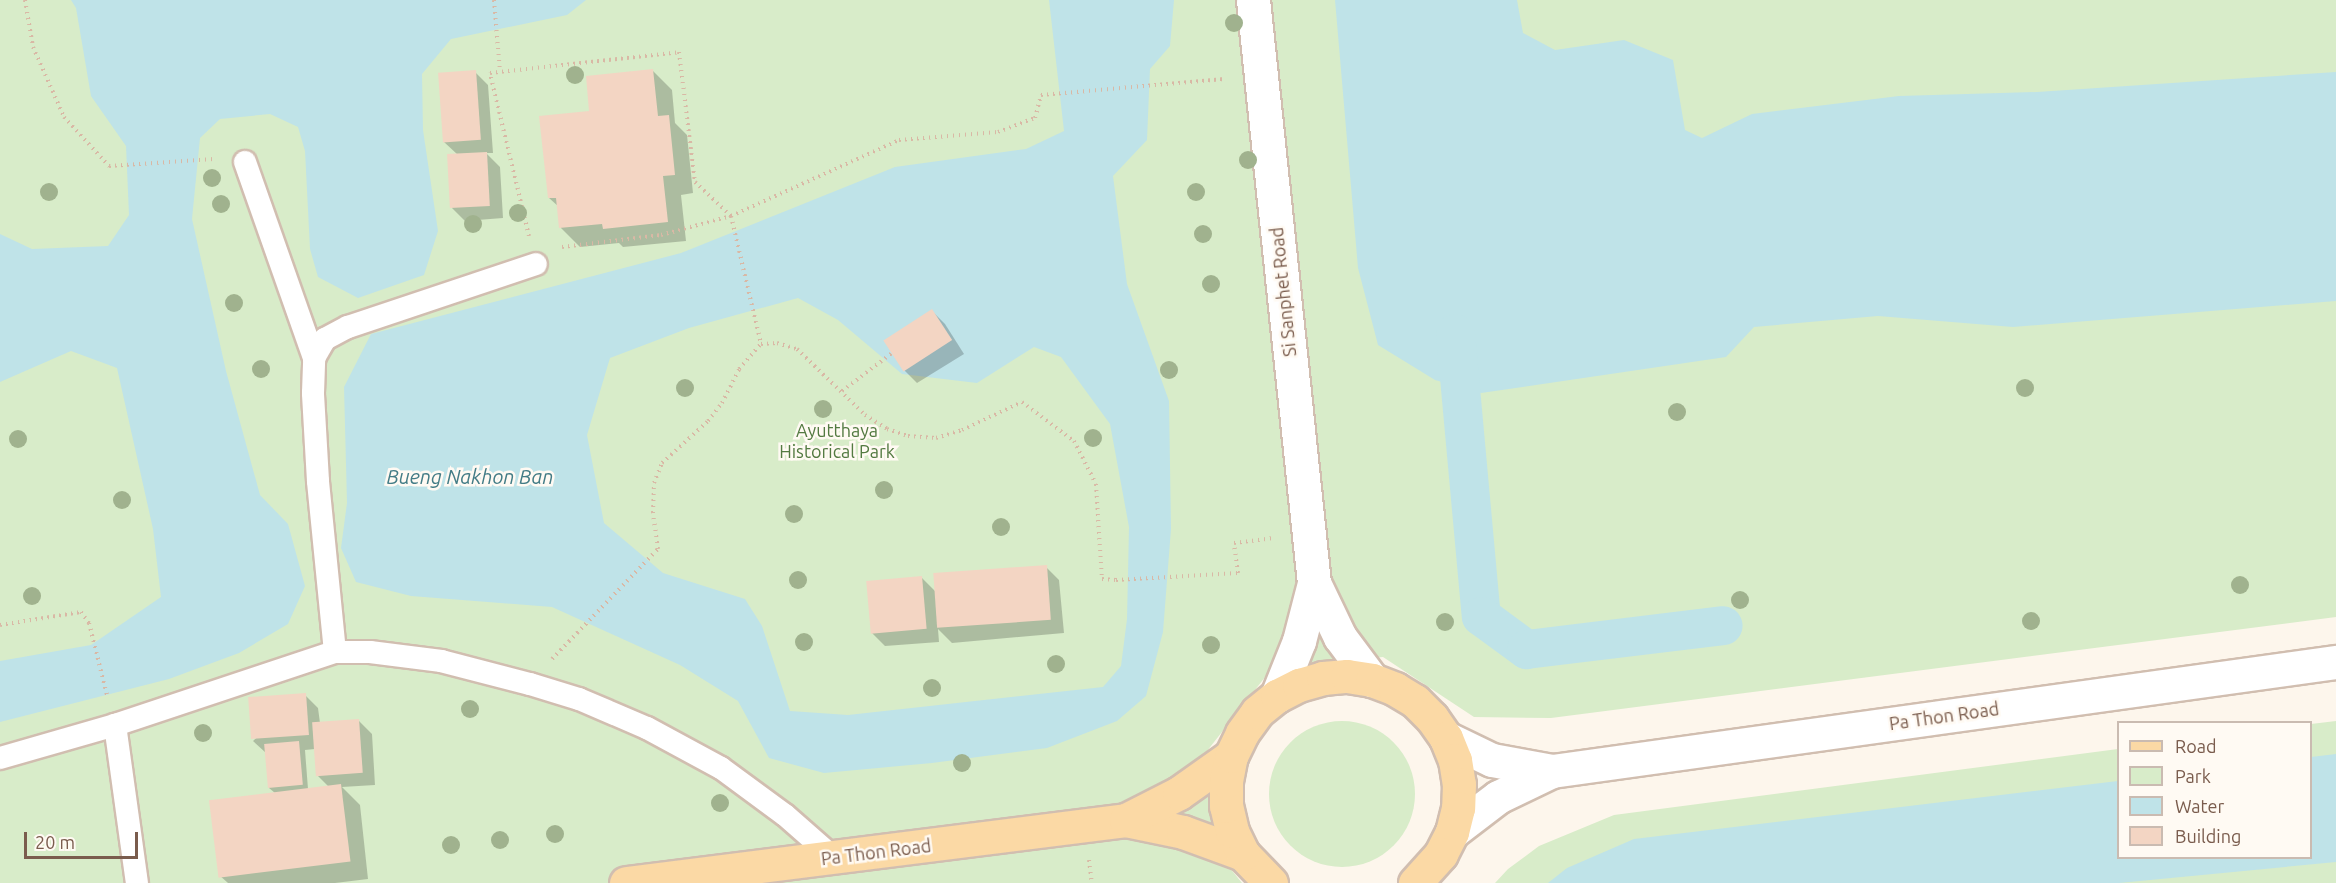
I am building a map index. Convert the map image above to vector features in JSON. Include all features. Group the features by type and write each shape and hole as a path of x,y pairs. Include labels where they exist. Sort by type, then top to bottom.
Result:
{"main road":[{"path":"1271,883 1243,854 1232,831 1226,807 1226,781 1231,756 1252,719 1276,696 1299,685 1323,678 1347,676 1372,680 1395,689 1415,701 1432,718 1446,738 1455,760 1459,784 1458,808 1452,832 1441,854 1415,883"},
{"name":"Pa Thon Road","path":"1126,820 1179,793 1231,756"},
{"name":"Pa Thon Road","path":"626,883 1126,820 1184,832 1243,854"}],"street":[{"name":"Si Sanphet Road","path":"1253,0 1314,583 1340,637 1372,680"},
{"name":"Si Sanphet Road","path":"1276,696 1299,641 1314,583"},
{"name":"Pa Thon Road","path":"1452,832 1497,797 1552,771 2336,662"},
{"name":"Pa Thon Road","path":"1446,738 1492,760 1552,771"}],"lane":[{"path":"245,162 314,358 313,393 318,481 335,652"},
{"path":"314,358 325,339 348,327 536,264"},
{"path":"0,758 115,725 335,652 370,652 441,661 530,684 579,699 647,728 721,768 785,815 833,857"},
{"path":"115,725 137,883"}],"path":[{"path":"25,0 33,47 64,117 109,166 205,159"},
{"path":"494,0 500,71"},
{"path":"536,264 490,73 679,52 694,182 731,216 761,344"},
{"path":"536,264 550,249 661,236 731,216 899,140 998,132 1035,118 1041,95 1167,85 1261,74"},
{"path":"575,633 658,549 652,513 654,483 662,463 708,420 722,403 739,369 761,344 777,343 797,349 865,415 887,429 908,436 936,438 962,430 1022,402 1074,441 1096,484 1102,579 1238,573 1234,543 1309,535"},
{"path":"842,391 892,353"},
{"path":"0,625 81,612 89,624 108,697"}],"green space":[{"name":"Ayutthaya Historical Park","path":"0,0 2336,0 2336,617 1551,718 1474,717 1383,657 1273,667 1207,751 1217,852 1242,883 0,883"},
{"path":"1342,721 1370,727 1394,742 1409,766 1415,794 1409,822 1394,846 1370,861 1342,867 1314,861 1290,846 1275,822 1269,794 1275,766 1290,742 1314,727"},
{"path":"2336,721 2336,883 1495,883 1508,869 1539,846 1614,815 2117,749 2117,859 2312,859 2312,724"}],"water":[{"path":"71,0 586,0 567,15 451,39 422,74 423,130 438,231 424,275 358,298 318,277 310,249 305,151 298,127 270,114 220,119 200,138 192,219 226,371 260,495 288,524 305,586 288,624 239,653 169,679 0,722 0,661 91,645 161,597 153,529 117,368 71,351 0,382 0,234 32,249 108,246 129,215 126,146 91,96 76,8"},
{"name":"Bueng Nakhon Ban","path":"1049,0 1174,0 1170,46 1150,69 1147,140 1113,176 1127,284 1169,401 1171,529 1163,632 1146,696 1117,721 1047,748 932,763 824,773 769,758 738,701 680,665 552,607 411,596 356,582 341,548 347,503 344,387 371,334 681,253 895,167 1026,149 1064,131","holes":["798,298 838,320 902,374 977,383 1034,347 1061,357 1110,424 1129,527 1127,619 1121,666 1103,687 848,715 790,711 762,626 745,599 663,573 604,523 587,435 610,358 689,328"]},
{"path":"1335,0 1517,0 1523,33 1555,50 1624,40 1673,60 1685,130 1702,138 1752,114 1899,96 2037,92 2336,72 2336,301 2013,327 1878,316 1754,327 1726,357 1481,393 1435,380 1378,345 1358,268"},
{"path":"2336,754 2336,862 2119,883 1548,883 1567,868 1634,839 2117,781 2117,859 2312,859 2312,757"}],"building":[{"path":"653,69 658,116 669,115 675,175 663,176 668,222 603,229 602,224 559,228 556,198 548,198 539,116 589,111 586,76"},
{"path":"476,70 481,140 443,142 438,73"},
{"path":"487,152 490,206 450,208 447,154"},
{"path":"932,309 952,340 904,372 883,341"},
{"path":"1047,565 1051,620 937,628 933,573"},
{"path":"922,576 927,629 871,634 866,581"},
{"path":"306,693 309,735 251,739 248,697"},
{"path":"359,719 363,773 316,776 312,722"},
{"path":"299,741 303,785 268,788 264,744"},
{"path":"341,784 351,861 218,878 209,800"}],"waterway":[{"path":"1455,333 1481,616 1526,649 1723,625"}]}
